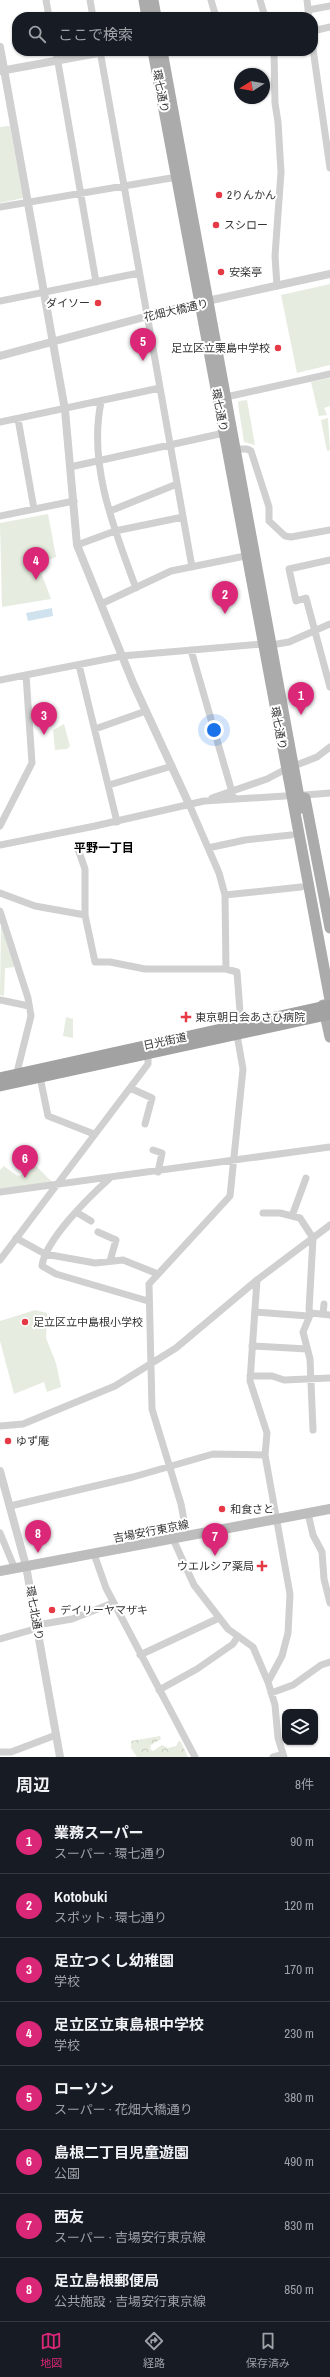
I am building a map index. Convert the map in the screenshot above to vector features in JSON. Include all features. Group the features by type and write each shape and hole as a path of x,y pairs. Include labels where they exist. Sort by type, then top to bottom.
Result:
{"highway":[{"name":"日光街道","path":"0,1086 148,1054 328,1008"},
{"name":"日光街道","path":"0,1078 239,1030"}],"main road":[{"path":"144,0 146,12"},
{"path":"153,0 155,12"},
{"name":"環七通り","path":"154,56 177,177 226,397 236,449 250,555"},
{"name":"環七通り","path":"163,56 205,302 224,433 250,555 305,849 330,966"},
{"name":"環七通り","path":"290,767 300,776 305,795 326,881 330,928"},
{"name":"環七通り","path":"290,767 285,796 291,835 328,1008"},
{"name":"環七通り","path":"305,849 328,1008 330,1037"},
{"name":"吉場安行東京線","path":"0,1571 330,1509"}],"street":[{"path":"46,0 48,12"},
{"path":"90,0 92,12"},
{"path":"211,0 215,12"},
{"path":"260,0 264,12"},
{"path":"307,0 308,12"},
{"path":"314,12 330,6"},
{"path":"318,30 330,27"},
{"path":"0,47 2,71 45,292 65,410 77,545 122,656 219,873 225,895 226,968"},
{"path":"57,56 96,282"},
{"path":"2,71 81,56"},
{"path":"101,56 192,567"},
{"path":"274,56 275,102 278,122 281,172 275,256 277,286"},
{"path":"314,56 330,168"},
{"path":"0,207 177,177"},
{"path":"0,301 140,273"},
{"name":"花畑大橋通り","path":"0,356 146,316 330,274"},
{"path":"226,397 330,374"},
{"path":"0,422 65,410 160,388"},
{"path":"101,402 98,414 100,460 115,531 136,588"},
{"path":"18,419 34,509"},
{"path":"70,467 224,433"},
{"path":"236,449 247,448 251,451 269,507 269,521 285,536 291,538 330,530"},
{"path":"110,511 177,484"},
{"path":"0,516 74,501"},
{"path":"77,545 115,531 183,517"},
{"path":"101,604 171,571 250,555"},
{"path":"330,560 289,569 296,601 306,598 330,687"},
{"path":"0,680 122,656 289,642 330,624"},
{"path":"191,650 234,799"},
{"path":"79,665 117,822"},
{"path":"0,826 32,762 26,675"},
{"path":"95,728 146,711"},
{"path":"204,801 267,779 290,767 317,758 330,747"},
{"path":"109,785 172,766"},
{"path":"305,795 330,793"},
{"path":"0,845 117,822 204,801 285,796"},
{"path":"208,848 245,840 291,835"},
{"path":"77,846 85,869 85,915 95,962 110,962 145,969 226,968 237,972 239,1030 243,1069 230,1196 149,1284 148,1301 152,1409 181,1504 187,1536"},
{"path":"225,895 301,887"},
{"path":"0,893 35,906 85,915"},
{"path":"0,911 29,1006 29,1028 18,1068 18,1074"},
{"path":"0,1000 29,1006"},
{"path":"0,1260 148,1064 148,1054"},
{"path":"40,1078 48,1116 94,1134"},
{"path":"130,1088 152,1098 145,1124"},
{"path":"0,1192 109,1179 330,1147"},
{"path":"153,1150 162,1153 158,1172"},
{"path":"292,1216 306,1178"},
{"path":"109,1179 85,1200 45,1254 42,1266 56,1274 148,1301"},
{"path":"76,1212 91,1220"},
{"path":"263,1213 280,1213 300,1218 313,1238 309,1314 303,1332 311,1379 313,1430"},
{"path":"0,1426 23,1424 82,1401 115,1386 151,1362 176,1348 257,1280 330,1225"},
{"path":"98,1232 116,1240 110,1261"},
{"path":"16,1238 45,1254 94,1263 123,1260 158,1274"},
{"path":"257,1280 250,1376 267,1433 265,1455 290,1594 288,1633 282,1656 268,1682"},
{"path":"255,1312 326,1314 324,1304"},
{"path":"252,1346 307,1349"},
{"path":"250,1376 272,1376 284,1380 330,1378"},
{"path":"10,1506 169,1467 213,1454 265,1455"},
{"name":"環七北通り","path":"0,1471 26,1566 60,1757"},
{"path":"308,1513 313,1535 322,1552 324,1579 330,1603"},
{"path":"0,1533 15,1569"},
{"path":"174,1539 194,1585 228,1629 253,1647 268,1682 284,1755 273,1757"},
{"path":"94,1554 104,1584 113,1603 195,1757"},
{"path":"0,1638 37,1626 72,1619 113,1603"},
{"path":"140,1655 219,1618"},
{"path":"159,1690 197,1669 233,1644 238,1636"},
{"path":"271,1693 293,1685 322,1665 330,1662"},
{"path":"0,1752 11,1752 56,1735"}],"green space":[{"path":"10,126 23,198 0,203 0,127"},
{"path":"330,284 330,365 297,373 281,295"},
{"path":"330,378 330,406 324,408 327,415 319,416 311,382"},
{"path":"247,400 255,445 244,442 238,404 239,401"},
{"path":"328,418 330,450 327,451 321,420"},
{"path":"48,514 56,557 46,561 42,575 51,599 2,607 0,523"},
{"path":"64,724 70,746 67,749 55,750 53,730"},
{"path":"1,923 16,967 5,968 4,996 0,995"},
{"path":"66,1017 73,1019 73,1038 63,1036"},
{"path":"4,1166 16,1175 20,1176 30,1167 36,1166 52,1182 0,1189 0,1170"},
{"path":"35,1310 47,1313 46,1338 56,1363 61,1387 47,1392 44,1382 14,1394 0,1341 0,1321"},
{"path":"160,1736 161,1739 151,1745 150,1749 153,1751 162,1745 168,1748 176,1746 179,1741 181,1742 188,1757 137,1757 131,1748 131,1741"}],"water":[{"path":"52,608 53,616 28,621 26,613"}],"place":[{"name":"2りんかん","path":"219,195"},
{"name":"スシロー","path":"216,225"},
{"name":"安楽亭","path":"221,272"},
{"name":"ダイソー","path":"98,303"},
{"name":"足立区立栗島中学校","path":"278,348"},
{"name":"ローソン","path":"143,361"},
{"name":"足立区立東島根中学校","path":"36,580"},
{"name":"Kotobuki","path":"225,614"},
{"name":"業務スーパー","path":"301,715"},
{"name":"足立つくし幼稚園","path":"44,735"},
{"name":"東京朝日会あさひ病院","path":"186,1017"},
{"name":"島根二丁目児童遊園","path":"25,1178"},
{"name":"足立区立中島根小学校","path":"25,1322"},
{"name":"ゆず庵","path":"8,1441"},
{"name":"和食さと","path":"222,1509"},
{"name":"足立島根郵便局","path":"38,1553"},
{"name":"西友","path":"215,1556"},
{"name":"ウエルシア薬局","path":"262,1566"},
{"name":"デイリーヤマザキ","path":"52,1610"}],"district":[{"name":"平野一丁目","path":"104,848"}]}
